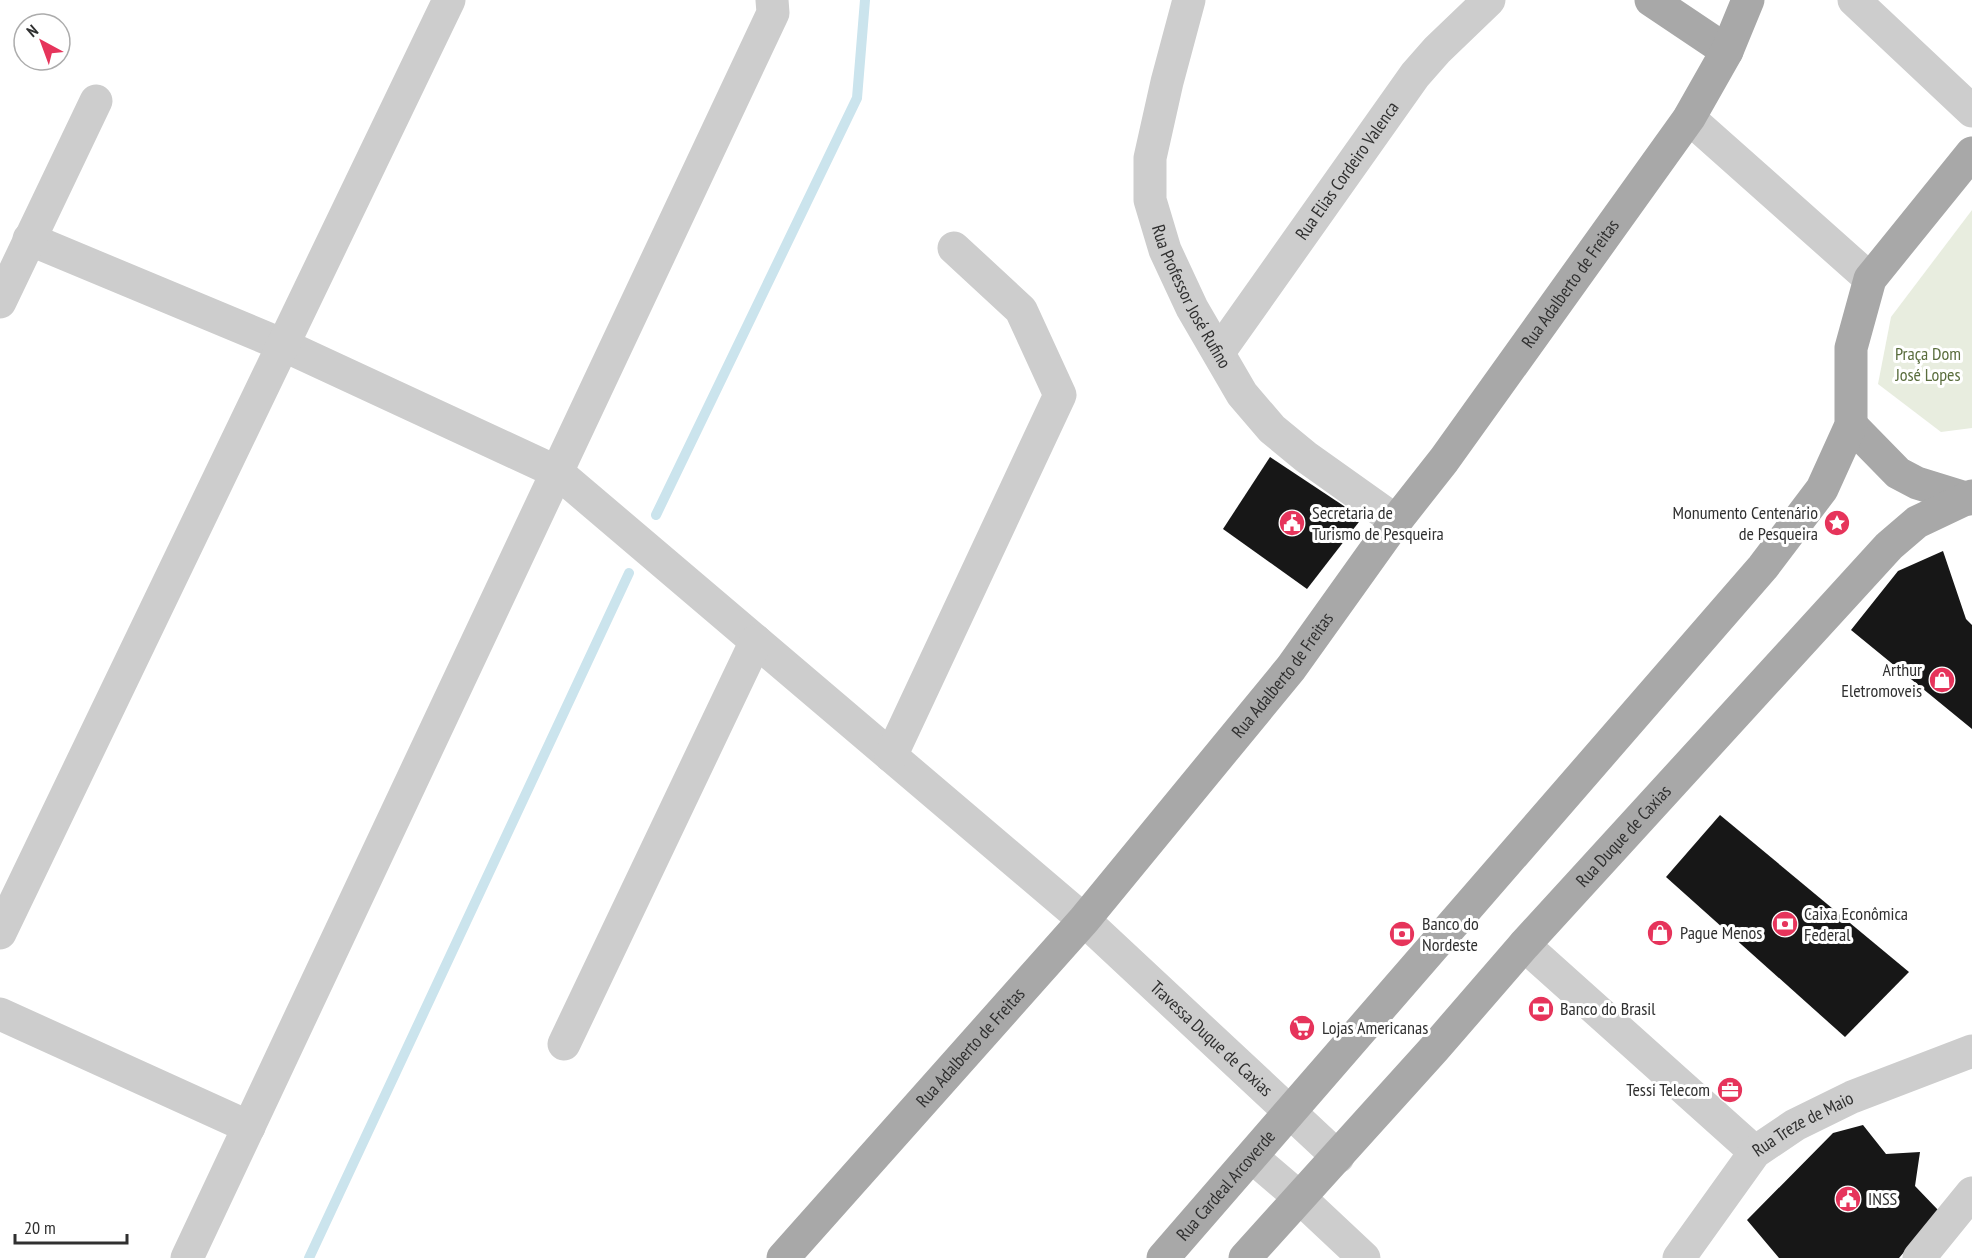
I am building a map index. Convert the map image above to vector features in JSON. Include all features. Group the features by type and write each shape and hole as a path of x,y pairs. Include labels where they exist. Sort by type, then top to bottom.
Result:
{"main road":[{"path":"1651,0 1727,51"},
{"name":"Rua Adalberto de Freitas","path":"783,1258 1084,920 1291,668 1396,521 1444,460 1689,118 1727,51 1748,0"},
{"path":"1290,1113 1763,567 1822,489 1851,425 1851,348 1870,279 1972,153"},
{"path":"1851,425 1898,473 1917,483 1970,498"},
{"name":"Rua Duque de Caxias","path":"1300,1198 1524,945 1889,546 1917,522 1970,498"},
{"name":"Rua Cardeal Arcoverde","path":"1163,1258 1290,1113"},
{"path":"1245,1258 1300,1198"}],"street":[{"path":"0,933 449,0"},
{"path":"187,1258 773,13 772,0"},
{"name":"Rua Professor José Rufino","path":"1189,0 1150,158 1150,200 1165,250 1192,308 1242,394 1272,429 1306,457 1396,521"},
{"name":"Rua Elias Cordeiro Valenca","path":"1219,352 1415,75 1437,50 1490,0"},
{"path":"1854,0 1972,111"},
{"path":"0,302 96,101"},
{"path":"1689,118 1870,279"},
{"name":"Travessa Duque de Caxias","path":"29,239 283,345 557,472 1084,920 1338,1157"},
{"path":"891,756 1060,395 1021,310 954,248"},
{"path":"564,1044 756,641"},
{"path":"1524,945 1755,1152"},
{"path":"0,1014 249,1127"},
{"name":"Rua Treze de Maio","path":"1679,1258 1755,1152 1795,1125 1852,1097 1972,1051"},
{"path":"1252,1157 1364,1258"},
{"path":"1918,1258 1972,1193"}],"green space":[{"name":"Praça Dom José Lopes","path":"1972,210 1972,428 1941,432 1878,384 1891,317"}],"building":[{"name":"Secretaria de Turismo de Pesqueira","path":"1270,457 1362,518 1307,589 1223,529"},
{"name":"Arthur Eletromoveis","path":"1943,551 1966,619 1972,625 1972,729 1851,630 1898,571"},
{"name":"Caixa Econômica Federal","path":"1720,815 1909,972 1845,1037 1666,877"},
{"name":"INSS","path":"1863,1125 1886,1154 1920,1152 1915,1186 1939,1211 1899,1258 1779,1258 1747,1220 1833,1133"}],"waterway":[{"path":"656,515 857,98 865,0"},
{"path":"309,1258 629,573"}],"place":[{"name":"Secretaria de Turismo de Pesqueira","path":"1292,523"},
{"name":"Monumento Centenário de Pesqueira","path":"1837,523"},
{"name":"Arthur Eletromoveis","path":"1942,680"},
{"name":"Caixa Econômica Federal","path":"1785,924"},
{"name":"Pague Menos","path":"1660,933"},
{"name":"Banco do Nordeste","path":"1402,934"},
{"name":"Banco do Brasil","path":"1541,1009"},
{"name":"Lojas Americanas","path":"1302,1028"},
{"name":"Tessi Telecom","path":"1730,1090"},
{"name":"INSS","path":"1848,1199"}]}
